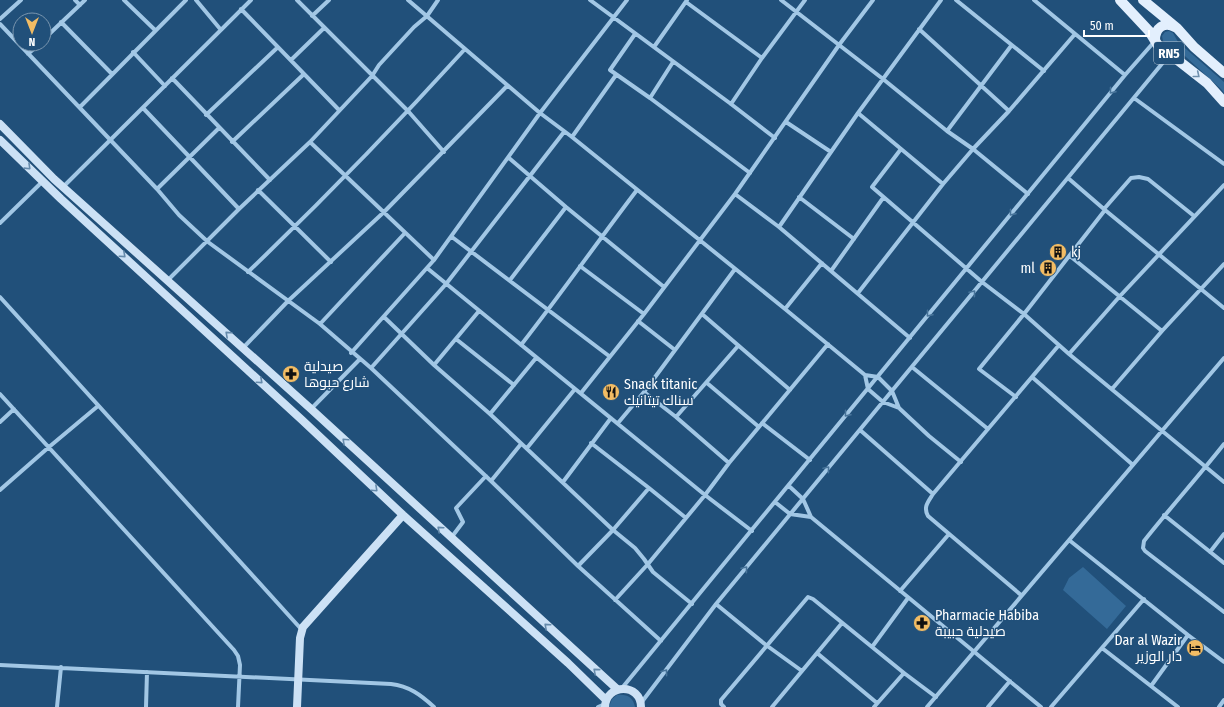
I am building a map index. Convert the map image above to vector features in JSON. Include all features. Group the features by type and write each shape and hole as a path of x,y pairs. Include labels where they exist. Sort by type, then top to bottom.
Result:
{"main road":[{"name":"RN5","path":"1120,0 1144,25 1159,47 1206,83 1224,102"},
{"name":"RN5","path":"1143,0 1177,28 1194,47 1224,73"},
{"path":"1155,40 1156,32 1162,26 1170,24 1177,28"},
{"path":"0,124 63,187 168,280 451,538 620,689"},
{"path":"0,140 403,515 568,664 604,704 613,692 620,689 627,689 636,694 641,705"},
{"path":"297,707 302,630 403,515"}],"street":[{"path":"0,19 21,0"},
{"path":"75,0 80,5"},
{"path":"52,31 85,0"},
{"path":"124,0 155,30"},
{"path":"80,107 186,0"},
{"path":"196,0 221,30"},
{"path":"63,187 251,0"},
{"path":"297,0 408,112 444,152"},
{"path":"312,16 329,0"},
{"path":"408,0 507,86 828,344 865,376 868,389 883,402 898,408 928,436 961,462"},
{"path":"168,280 208,242 258,190 310,142 372,76 379,65 414,27 427,16 438,0"},
{"path":"590,0 775,138"},
{"path":"351,353 434,260 452,237 540,113 627,0"},
{"path":"781,0 947,131 973,149 1028,194"},
{"path":"731,104 762,58 805,0"},
{"path":"580,393 644,314 735,194 839,45 873,0"},
{"path":"779,227 858,113 941,0"},
{"path":"956,0 1011,46 1044,71"},
{"path":"1034,0 1125,75"},
{"path":"654,47 687,1 762,58"},
{"path":"241,10 339,110"},
{"path":"62,22 112,74"},
{"path":"0,24 111,139 180,215 208,242 320,324 351,353 371,368 486,476 578,566 661,642"},
{"path":"290,60 324,28"},
{"path":"920,29 1009,111"},
{"path":"635,34 610,70 750,173"},
{"path":"858,293 943,184 973,149 1009,111 1075,34"},
{"path":"620,689 661,642 1155,40"},
{"path":"947,131 1011,46"},
{"path":"206,115 277,48"},
{"path":"248,272 346,176 408,112 465,49"},
{"path":"133,52 165,86"},
{"path":"641,705 716,604 1170,54"},
{"path":"650,98 673,62"},
{"path":"232,142 304,74"},
{"path":"572,137 616,75"},
{"path":"172,78 270,180"},
{"path":"243,348 288,301 384,212 507,86"},
{"path":"1134,98 1224,164"},
{"path":"143,108 239,209"},
{"path":"858,113 943,184"},
{"path":"786,122 831,152"},
{"path":"158,189 219,128"},
{"path":"371,368 446,284 564,132"},
{"path":"310,142 434,260"},
{"path":"901,149 872,187 883,198 914,222 966,269 1024,314 1059,345 1224,482"},
{"path":"509,158 566,207 664,287"},
{"path":"1016,397 979,369 1070,256 1104,209 1131,178 1139,177 1148,179 1194,216"},
{"path":"1068,178 1224,308"},
{"path":"0,223 43,181"},
{"path":"1070,354 1120,296 1224,185"},
{"path":"258,190 331,262"},
{"path":"521,345 549,310 601,236 638,190"},
{"path":"735,194 779,227 910,338"},
{"path":"799,197 854,240"},
{"path":"831,271 883,198"},
{"path":"510,280 566,207"},
{"path":"320,324 405,233"},
{"path":"452,237 609,356"},
{"path":"1070,256 1162,331"},
{"path":"785,309 822,263"},
{"path":"1112,389 1162,331 1224,264"},
{"path":"580,266 644,314"},
{"path":"427,268 705,495 752,530"},
{"path":"618,423 644,392 735,269"},
{"path":"0,297 302,630"},
{"path":"434,365 479,311"},
{"path":"702,314 790,390"},
{"path":"384,317 434,365 564,482 613,530 635,548 653,572 692,604"},
{"path":"638,320 675,350"},
{"path":"456,339 514,385"},
{"path":"615,600 648,564 760,425 828,344"},
{"path":"1021,596 928,516 925,506 933,494 1059,345"},
{"path":"676,417 738,346"},
{"path":"490,414 536,358"},
{"path":"928,707 1224,358"},
{"path":"311,410 360,359"},
{"path":"1220,362 1224,366"},
{"path":"912,367 988,429"},
{"path":"865,376 878,377 892,391 898,408"},
{"path":"1032,377 1133,465"},
{"path":"707,383 760,425 810,460"},
{"path":"527,448 575,389"},
{"path":"644,392 676,417 729,463"},
{"path":"0,394 234,650 239,659 238,707"},
{"path":"0,490 98,406"},
{"path":"0,422 14,409"},
{"path":"564,482 591,443 611,418"},
{"path":"860,430 933,494"},
{"path":"591,443 686,518"},
{"path":"491,481 521,444"},
{"path":"1224,444 1164,515 1144,541 1143,548 1224,611"},
{"path":"451,538 463,522 456,508 486,476"},
{"path":"788,486 803,499 811,517 1041,707"},
{"path":"578,566 613,530 649,488"},
{"path":"775,502 790,514 811,517"},
{"path":"1164,515 1224,563"},
{"path":"900,591 949,534"},
{"path":"1210,552 1224,534"},
{"path":"1070,540 1224,662"},
{"path":"724,707 721,704 721,700 808,597 813,598 904,673 936,697"},
{"path":"872,647 908,598"},
{"path":"1051,707 1144,599"},
{"path":"716,604 766,645 802,671"},
{"path":"772,707 842,622"},
{"path":"1151,686 1188,635"},
{"path":"1102,648 1178,707"},
{"path":"817,653 877,703"},
{"path":"0,665 398,685 417,692 434,707"},
{"path":"57,707 61,667"},
{"path":"146,707 147,672"},
{"path":"874,707 904,673"},
{"path":"988,707 1010,681"},
{"path":"1219,707 1224,700"}],"shaded area":[{"path":"1169,31 1173,33 1178,42 1224,82 1224,93 1175,47 1163,41 1162,36 1165,32"},
{"path":"1083,567 1126,606 1107,629 1063,590 1069,578"},
{"path":"617,695 629,697 633,701 635,707 609,707 612,699"}],"place":[{"name":"kj","path":"1058,252"},
{"name":"ml","path":"1048,268"},
{"name":"صيدلية شارع حبوها","path":"291,374"},
{"name":"Snack titanic سناك تيتانيك","path":"611,392"},
{"name":"Pharmacie Habiba صيدلية حبيبة","path":"922,623"},
{"name":"Dar al Wazir دار الوزير","path":"1195,648"}]}
